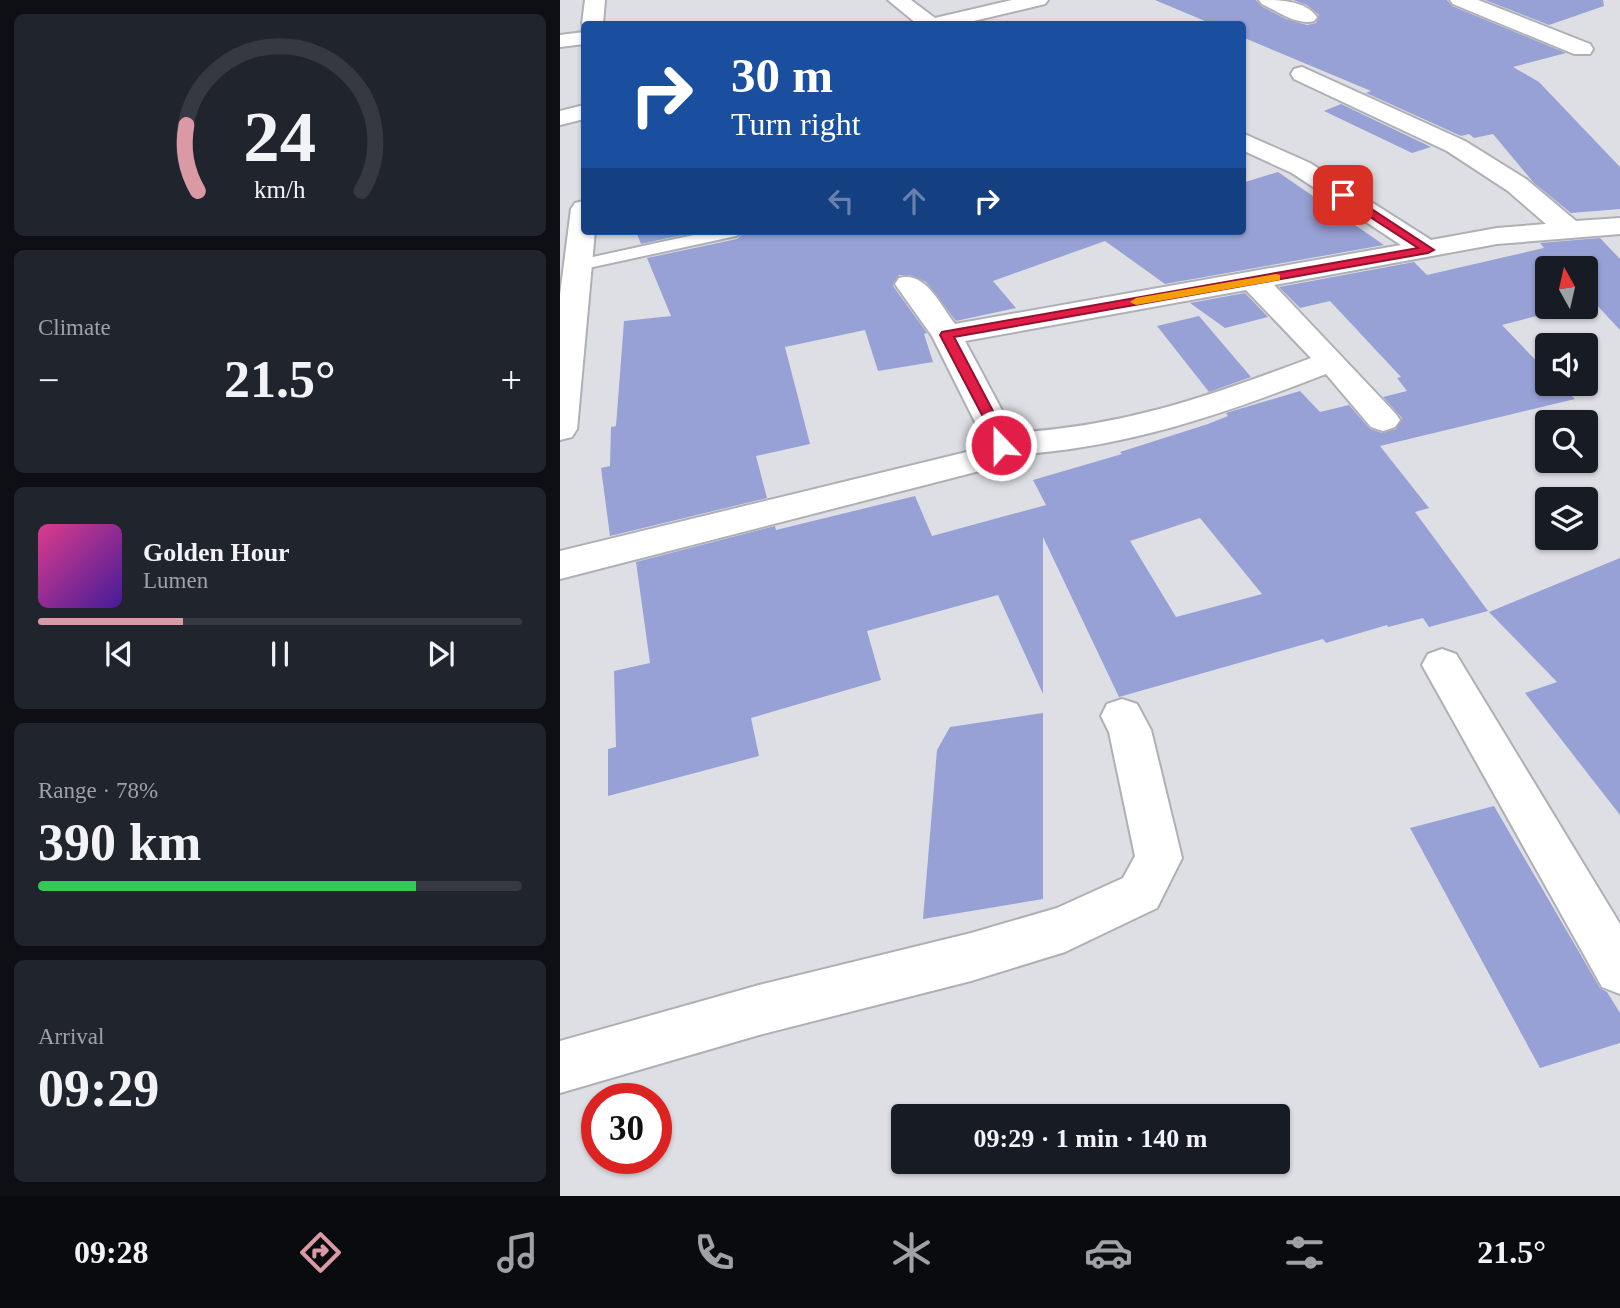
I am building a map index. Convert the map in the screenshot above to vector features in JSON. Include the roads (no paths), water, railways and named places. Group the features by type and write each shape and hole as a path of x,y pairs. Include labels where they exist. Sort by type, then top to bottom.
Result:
{"street":[{"path":"593,21 595,0"},
{"path":"898,0 925,21"},
{"path":"950,21 1038,0"},
{"path":"1269,0 1307,17"},
{"path":"1460,0 1582,49"},
{"path":"560,41 581,38"},
{"path":"1302,74 1456,146 1517,185 1570,230"},
{"path":"560,118 581,113"},
{"path":"1246,142 1301,168 1428,250"},
{"path":"947,335 1497,236 1620,226"},
{"path":"560,429 582,235"},
{"path":"1254,281 1383,420"},
{"path":"560,565 995,456 1001,445 998,432 947,335 909,284"},
{"path":"1001,445 1063,441 1110,433 1184,414 1331,361"},
{"path":"1442,665 1620,970"},
{"path":"560,1067 759,1010 971,957 1065,929 1140,893 1159,858 1130,730 1122,716"}],"lane":[{"path":"579,265 718,235"}]}
